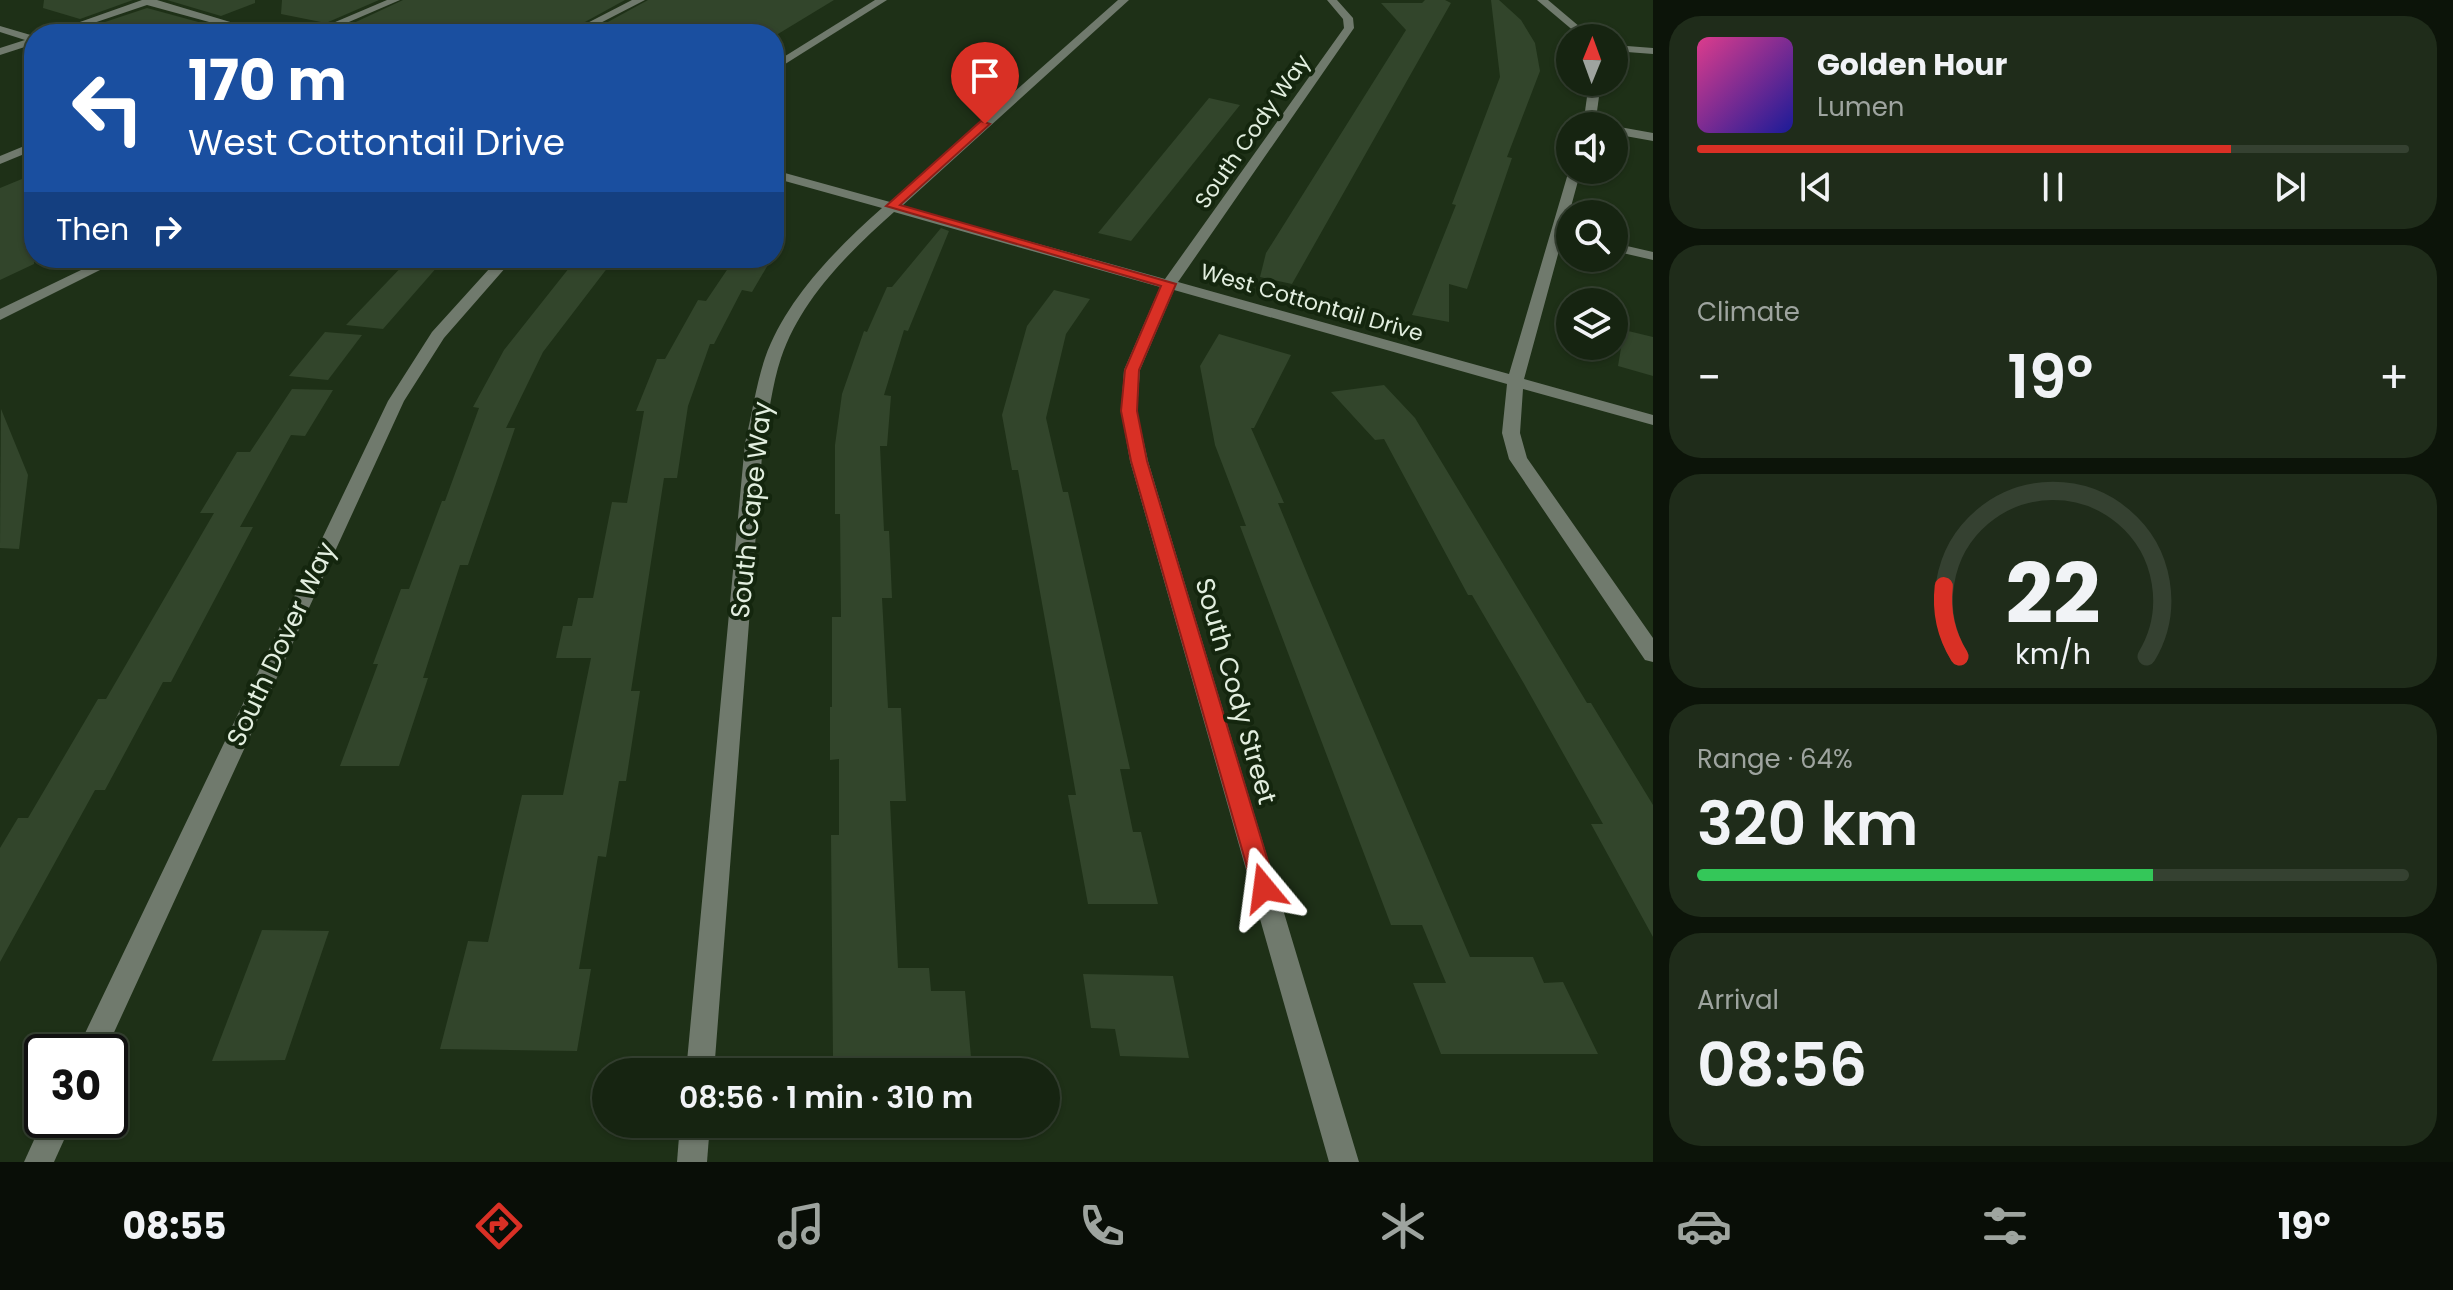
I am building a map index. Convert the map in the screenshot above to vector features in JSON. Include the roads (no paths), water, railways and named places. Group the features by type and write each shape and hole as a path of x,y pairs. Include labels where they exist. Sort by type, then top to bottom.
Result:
{"street":[{"path":"336,24 395,0"},
{"path":"591,24 640,0"},
{"path":"784,62 882,0"},
{"name":"South Cape Way","path":"701,1058 754,443 763,394 782,338 805,298 855,240 1124,0"},
{"name":"South Cody Way","path":"1169,284 1349,28 1348,18 1332,0"},
{"path":"1542,0 1571,24"},
{"path":"81,24 149,1 230,24"},
{"path":"0,29 24,37"},
{"path":"0,52 24,44"},
{"path":"1628,49 1653,51"},
{"path":"1628,133 1653,137"},
{"path":"0,160 24,150"},
{"name":"West Cottontail Drive","path":"784,177 1653,420"},
{"path":"1628,250 1653,256"},
{"path":"1556,257 1515,382 1511,433 1518,459 1653,654"},
{"path":"0,315 96,268"},
{"name":"South Dover Way","path":"98,1034 396,401 438,335 498,268"},
{"name":"South Cody Street","path":"1169,284 1132,370 1128,395 1132,429 1344,1162"},
{"path":"39,1162 50,1138"},
{"path":"692,1162 694,1138"}]}
